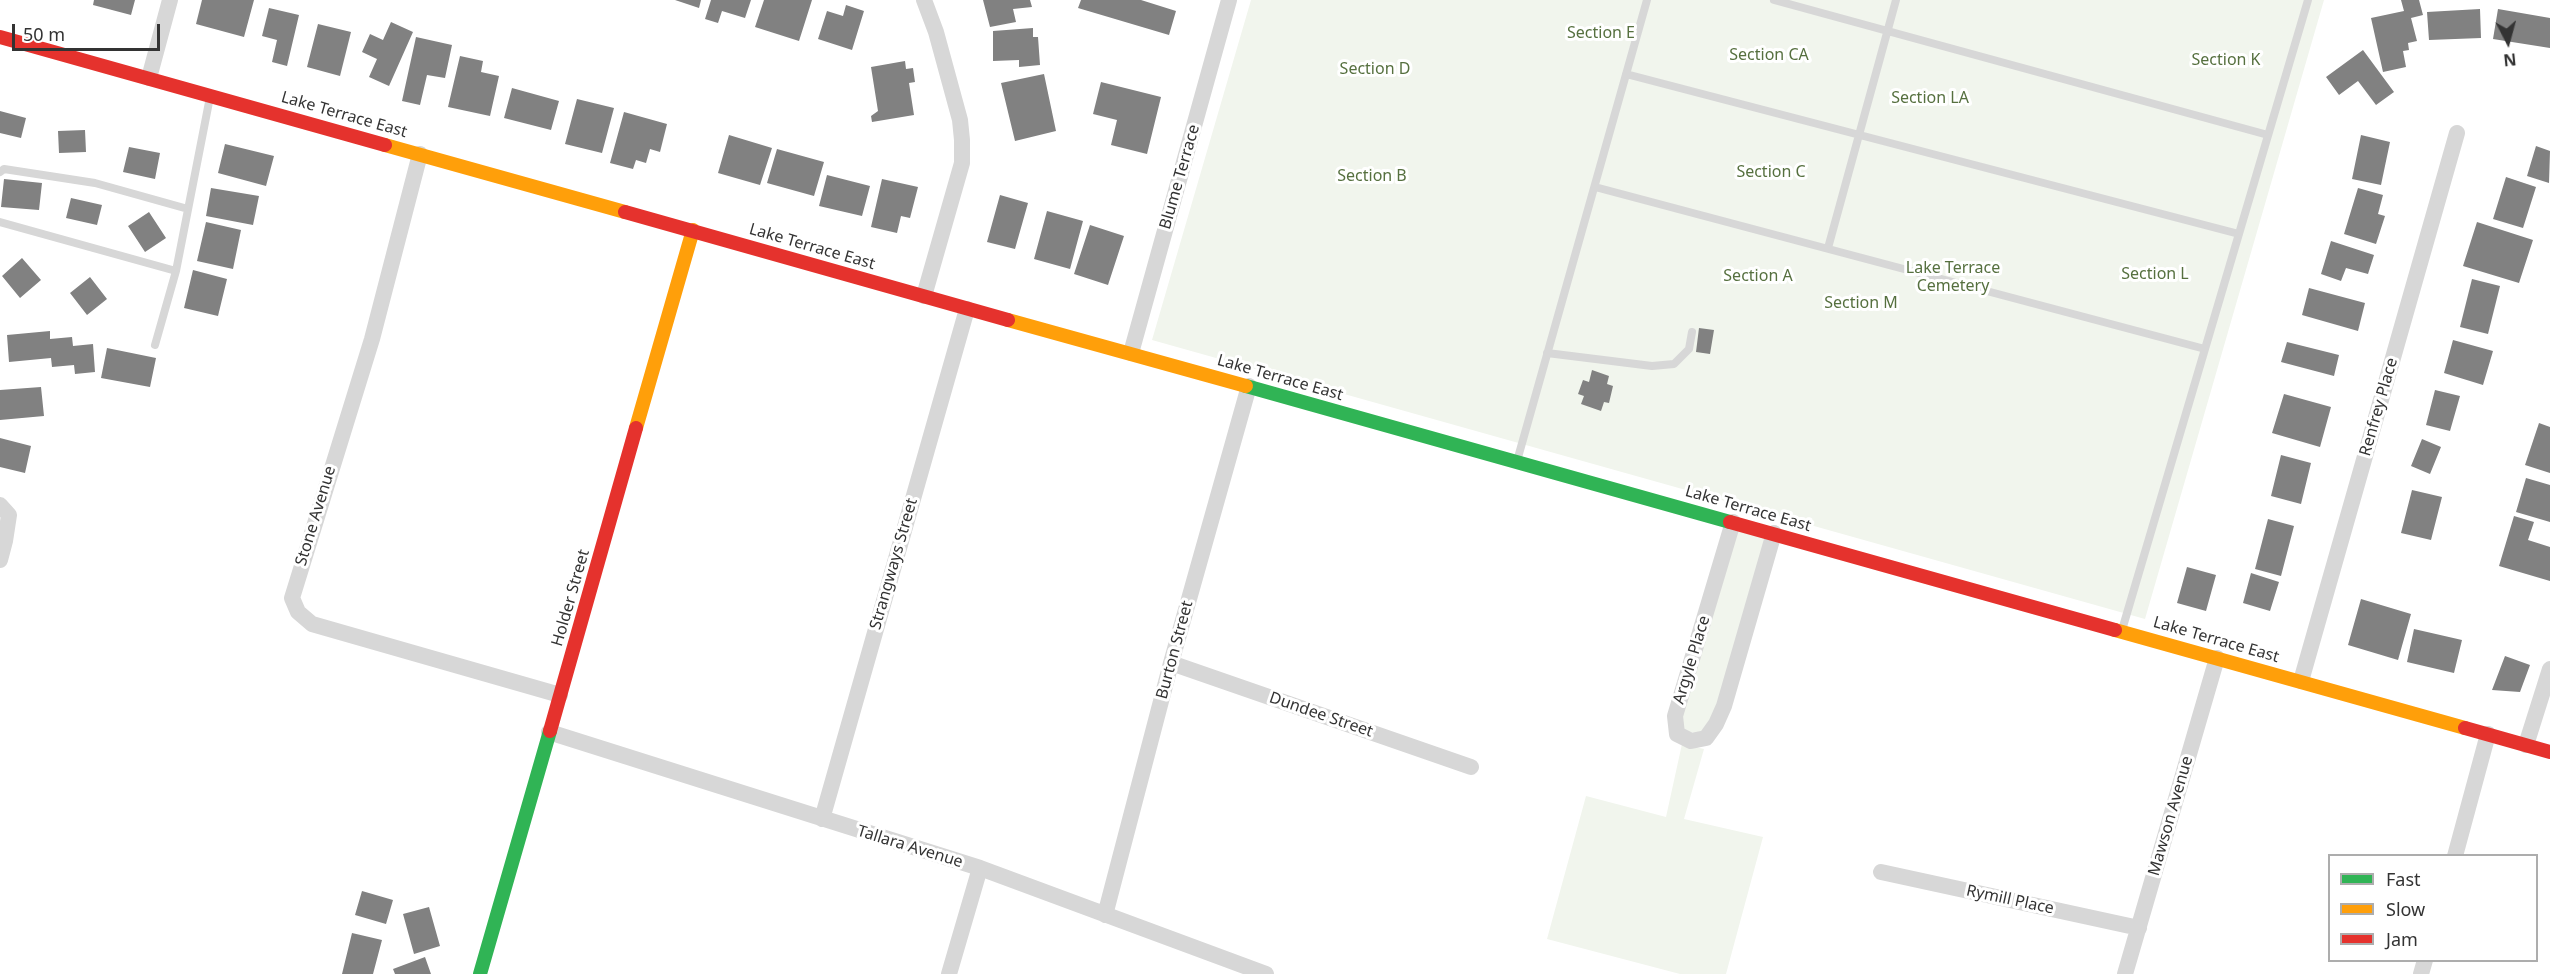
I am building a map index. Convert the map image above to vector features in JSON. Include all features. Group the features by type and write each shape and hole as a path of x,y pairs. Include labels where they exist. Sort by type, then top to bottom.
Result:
{"street":[{"path":"149,78 170,0"},
{"path":"924,0 936,32 960,120 962,140 962,163 924,296"},
{"name":"Blume Terrace","path":"1131,353 1229,0"},
{"name":"Lake Terrace East","path":"0,37 2550,752"},
{"name":"Renfrey Place","path":"2301,681 2457,133"},
{"name":"Stone Avenue","path":"420,154 372,339 292,598 298,612 312,624 560,694"},
{"name":"Holder Street","path":"480,974 693,230"},
{"name":"Strangways Street","path":"822,819 967,309"},
{"name":"Burton Street","path":"1105,915 1171,663 1249,386"},
{"path":"0,560 4,510"},
{"name":"Argyle Place","path":"1733,522 1675,716 1677,734 1690,741 1706,738 1716,724 1724,706 1774,533"},
{"name":"Mawson Avenue","path":"2125,974 2217,658"},
{"name":"Dundee Street","path":"1171,663 1471,767"},
{"path":"2526,745 2550,669"},
{"name":"Tallara Avenue","path":"549,732 980,868 1266,974"},
{"path":"2455,854 2488,734"},
{"path":"949,974 980,868"},
{"name":"Rymill Place","path":"1881,872 2139,928"}],"lane":[{"path":"1516,461 1647,0"},
{"path":"1774,0 2268,135"},
{"path":"1828,248 1896,0"},
{"path":"2121,631 2308,0"},
{"path":"1626,74 2239,234"},
{"path":"155,345 176,271 211,95"},
{"path":"0,172 4,170 95,183 188,209"},
{"path":"1595,187 2205,349"},
{"path":"0,222 176,271"},
{"path":"1546,353 1652,366 1674,364 1689,349 1692,332"}],"green space":[{"name":"Lake Terrace Cemetery","path":"1251,0 2324,0 2145,619 1152,340"},
{"path":"1736,527 1768,535 1719,706 1704,734 1681,731 1685,698"},
{"path":"1682,744 1704,749 1684,819 1763,837 1726,974 1680,974 1547,939 1586,796 1666,817"}],"building":[{"path":"94,0 135,0 131,15 93,5"},
{"path":"202,0 254,0 244,37 196,24"},
{"path":"675,0 701,0 699,8"},
{"path":"711,0 751,0 745,18 722,11 718,23 705,19"},
{"path":"764,0 812,0 799,41 755,27"},
{"path":"983,0 1030,0 1032,7 1013,9 1016,22 990,27"},
{"path":"1081,0 1141,0 1176,11 1169,35 1078,8"},
{"path":"2401,0 2419,0 2423,15 2411,18 2417,41 2408,43 2409,50 2403,51 2406,67 2383,72 2371,18 2404,11"},
{"path":"846,5 864,11 852,50 818,39 827,11 843,16"},
{"path":"269,8 299,15 287,66 272,62 277,40 262,36"},
{"path":"2480,9 2481,38 2429,40 2427,12"},
{"path":"2498,9 2550,18 2550,48 2493,39"},
{"path":"391,22 413,32 389,86 369,77 377,59 362,52 370,34 383,40"},
{"path":"318,24 351,32 340,76 307,67"},
{"path":"1033,28 1033,37 1038,37 1040,65 1019,67 1019,60 993,61 993,31"},
{"path":"416,37 452,45 445,78 427,75 420,105 402,101"},
{"path":"2363,50 2394,92 2376,105 2358,81 2339,95 2326,77"},
{"path":"460,56 483,61 481,72 499,76 490,116 448,107"},
{"path":"905,61 906,69 913,68 915,82 909,83 914,115 872,122 871,116 878,111 871,67"},
{"path":"1044,74 1056,131 1015,141 1001,83"},
{"path":"1101,82 1161,97 1147,154 1111,145 1117,120 1093,114"},
{"path":"512,88 559,101 551,130 504,118"},
{"path":"577,99 614,108 602,153 565,144"},
{"path":"0,111 26,118 21,138 0,133"},
{"path":"624,112 667,124 660,152 650,149 646,163 636,160 633,169 610,163"},
{"path":"85,130 86,152 59,153 58,131"},
{"path":"729,135 772,148 760,185 718,173"},
{"path":"2361,135 2390,142 2381,185 2352,179"},
{"path":"225,144 274,156 266,186 218,173"},
{"path":"2536,146 2550,151 2549,183 2527,176"},
{"path":"129,147 160,153 155,179 123,172"},
{"path":"777,149 824,162 814,196 767,183"},
{"path":"827,175 870,186 862,216 819,206"},
{"path":"2506,177 2536,187 2523,228 2493,219"},
{"path":"4,179 42,183 39,210 1,207"},
{"path":"882,179 918,187 910,218 901,216 897,233 871,227"},
{"path":"211,188 259,196 253,225 206,216"},
{"path":"2358,188 2383,195 2378,214 2385,216 2376,244 2344,234"},
{"path":"1000,195 1028,203 1015,249 987,242"},
{"path":"71,198 102,205 97,225 66,218"},
{"path":"1047,211 1083,221 1070,269 1034,259"},
{"path":"149,212 166,238 145,252 128,226"},
{"path":"206,222 241,230 233,269 197,261"},
{"path":"2477,222 2533,240 2519,283 2463,266"},
{"path":"1090,225 1124,236 1108,285 1074,274"},
{"path":"2331,241 2374,255 2368,274 2346,268 2341,281 2321,274"},
{"path":"22,258 41,280 20,298 2,276"},
{"path":"193,270 227,279 218,316 184,308"},
{"path":"90,277 107,299 87,315 70,293"},
{"path":"2472,279 2500,286 2488,334 2460,327"},
{"path":"2309,288 2365,303 2358,331 2302,315"},
{"path":"1699,328 1714,330 1710,354 1696,352"},
{"path":"50,331 50,339 72,337 73,346 93,344 95,372 75,374 74,365 52,367 51,358 9,362 7,335"},
{"path":"2453,340 2493,351 2483,385 2444,373"},
{"path":"2287,342 2339,355 2334,376 2281,362"},
{"path":"107,348 156,358 150,387 101,378"},
{"path":"1592,370 1609,376 1607,384 1613,386 1609,403 1604,402 1601,411 1581,404 1584,396 1578,394 1583,380 1589,382"},
{"path":"41,387 44,416 0,420 0,390"},
{"path":"2435,390 2460,396 2450,431 2426,425"},
{"path":"2284,394 2331,407 2320,447 2272,433"},
{"path":"2539,423 2550,427 2550,473 2525,465"},
{"path":"0,438 31,446 25,473 0,467"},
{"path":"2422,439 2441,447 2430,474 2411,466"},
{"path":"2281,455 2311,463 2301,504 2271,496"},
{"path":"2526,478 2550,485 2550,522 2516,512"},
{"path":"2412,490 2442,497 2431,540 2401,533"},
{"path":"2514,516 2534,522 2528,540 2550,547 2550,581 2499,566"},
{"path":"2268,519 2294,526 2281,576 2255,569"},
{"path":"2187,567 2216,575 2206,611 2177,603"},
{"path":"2251,573 2279,582 2270,611 2243,603"},
{"path":"2361,599 2411,614 2398,660 2348,645"},
{"path":"2414,629 2462,640 2454,673 2407,662"},
{"path":"2505,656 2530,665 2520,692 2492,690"},
{"path":"362,891 393,900 386,924 355,915"},
{"path":"429,907 440,946 414,954 403,914"},
{"path":"352,933 382,940 373,974 342,974"},
{"path":"425,957 431,974 395,974 393,969"}],"traffic: fast":[{"path":"1246,386 1730,522"},
{"path":"480,974 550,731"}],"traffic: slow":[{"path":"385,145 625,212"},
{"path":"636,428 693,230"},
{"path":"1008,320 1246,386"},
{"path":"2115,630 2465,728"}],"traffic: jam":[{"path":"0,37 385,145"},
{"path":"625,212 1008,320"},
{"path":"550,731 636,428"},
{"path":"1730,522 2115,630"},
{"path":"2465,728 2550,752"}],"park label":[{"name":"Section E","path":"1601,33"},
{"name":"Section CA","path":"1769,55"},
{"name":"Section K","path":"2226,60"},
{"name":"Section D","path":"1375,69"},
{"name":"Section LA","path":"1930,98"},
{"name":"Section C","path":"1771,172"},
{"name":"Section B","path":"1372,176"},
{"name":"Section L","path":"2155,274"},
{"name":"Section A","path":"1758,276"},
{"name":"Section M","path":"1861,303"}]}
